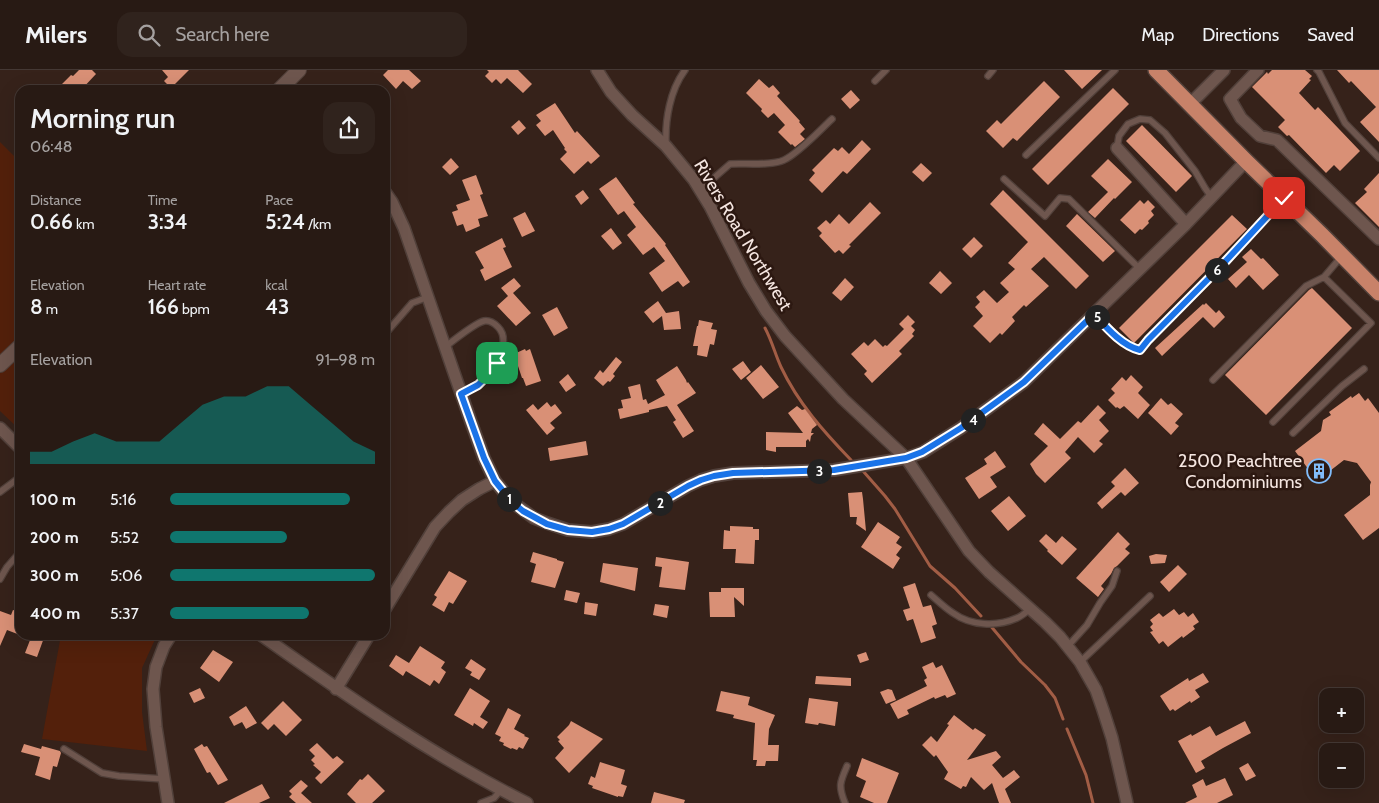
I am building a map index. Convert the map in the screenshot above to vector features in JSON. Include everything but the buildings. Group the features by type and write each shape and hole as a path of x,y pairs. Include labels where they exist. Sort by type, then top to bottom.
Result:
{"highway":[{"path":"1156,70 1379,293"}],"street":[{"path":"284,85 299,70"},
{"name":"Rivers Road Northwest","path":"598,70 611,92 632,115 666,146 694,180 710,206 749,283 766,311 785,336 843,399 906,458 969,551 988,572 1060,637 1080,662 1096,690 1103,710 1112,738 1127,803"},
{"path":"1190,104 1224,70"},
{"path":"1258,70 1230,99 1241,118 1260,136 1277,140 1379,239"},
{"path":"1118,148 1186,224"},
{"path":"390,203 404,228 484,458 495,481 512,502 534,518 568,530 592,532 623,524 688,486 714,476 733,473 834,470 906,458 922,452 961,428 1024,382 1140,270 1246,162"},
{"path":"0,365 15,351"},
{"path":"0,428 15,443"},
{"path":"390,602 435,528 462,500 495,481"},
{"path":"168,640 156,667 153,689 156,727 168,803"},
{"path":"268,640 336,689 403,733 527,803"},
{"path":"336,689 366,640"}],"lane":[{"path":"666,146 671,100 680,76 685,70"},
{"path":"875,81 886,70"},
{"path":"988,76 992,70"},
{"path":"1026,156 1115,70"},
{"path":"1317,70 1345,123 1379,158"},
{"path":"700,190 730,164 784,161 832,119"},
{"path":"1118,148 1119,136 1128,124 1140,119 1150,120 1165,133 1212,198"},
{"path":"1004,179 1045,216 1060,198 1069,199 1140,270"},
{"path":"1094,314 1132,349 1140,350 1284,198"},
{"path":"1213,380 1306,286 1324,276 1343,256"},
{"path":"1273,422 1371,323 1324,276"},
{"path":"390,328 412,303 428,297"},
{"path":"445,347 484,321 492,322 501,330 503,347 497,363 478,385 461,394"},
{"path":"1293,433 1342,386 1364,369"},
{"path":"0,492 15,481"},
{"path":"0,579 15,558"},
{"path":"1068,646 1087,625 1112,586 1117,571"},
{"path":"931,595 953,614 980,624 1004,623 1019,618 1030,608"},
{"path":"1080,662 1150,596"},
{"path":"64,749 102,773 164,779"},
{"path":"845,803 840,790 847,766"},
{"path":"482,803 494,798 502,790"}],"shaded area":[{"path":"0,142 15,157 15,425 0,411"},
{"path":"60,640 155,640 142,668 142,712 147,751 42,739"}],"waterway":[{"path":"765,328 781,367 795,393 821,428 851,460"},
{"path":"863,471 895,509 930,566 955,588 981,616"},
{"path":"989,624 1021,662 1045,685 1055,698 1063,719"},
{"path":"1067,729 1086,775 1093,803"}],"place":[{"name":"2500 Peachtree Condominiums","path":"1319,471"}],"route":[{"path":"497,363 478,385 461,394 484,458 495,481 512,502 534,518 547,524 568,530 592,532 609,529 623,524 688,486 714,476 733,473 834,470 906,458 922,452 961,428 1024,382 1094,314 1132,349 1140,350 1284,198"}]}
